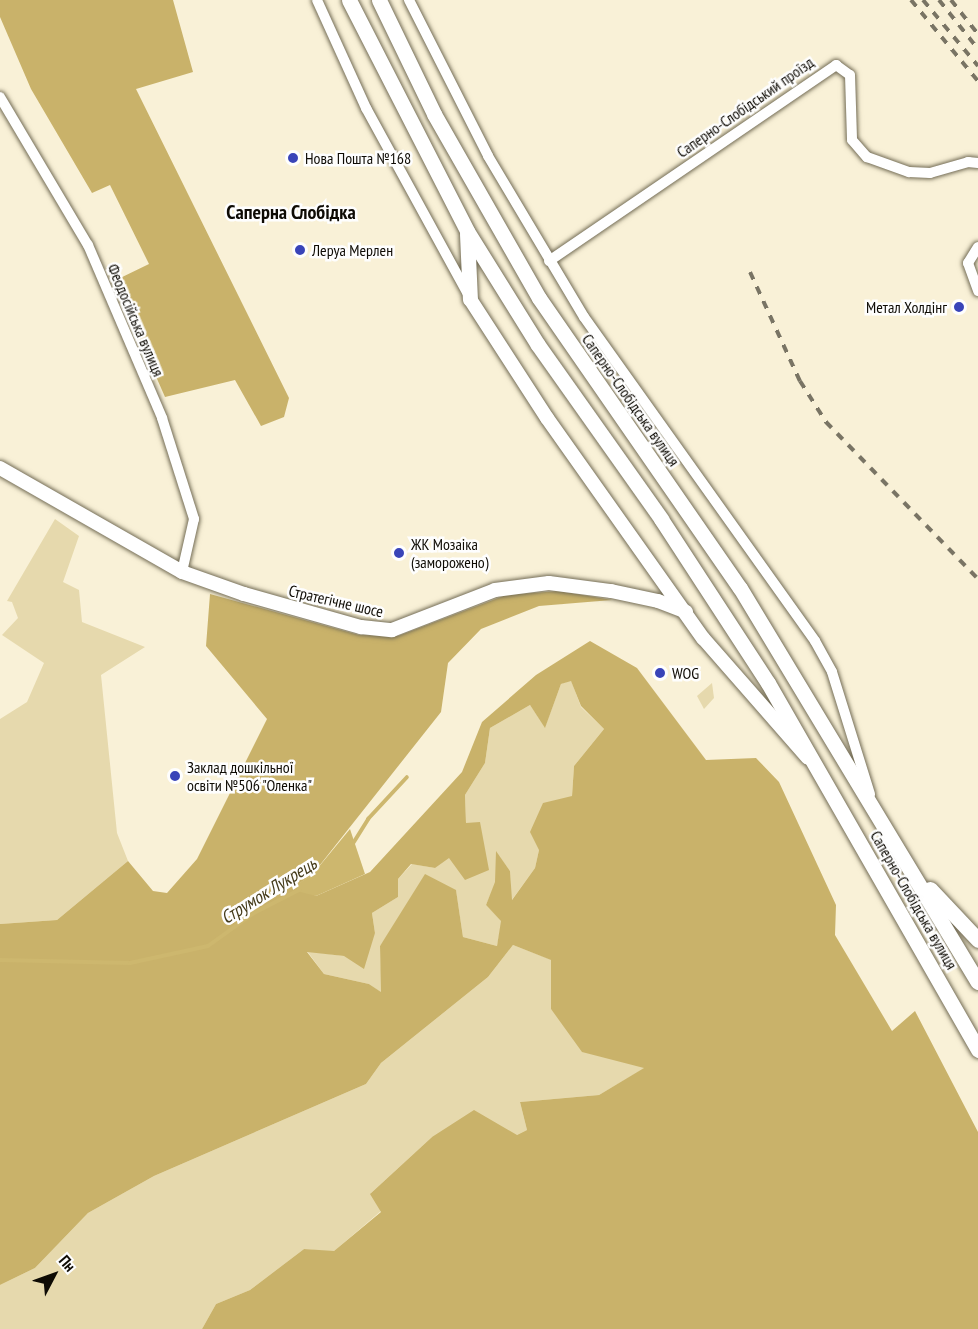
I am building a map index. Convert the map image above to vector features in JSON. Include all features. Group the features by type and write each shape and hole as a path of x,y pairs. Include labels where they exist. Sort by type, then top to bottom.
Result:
{"main road":[{"name":"Саперно-Слобідська вулиця","path":"349,0 467,231 538,345 711,593 818,768 978,1050"},
{"name":"Саперно-Слобідська вулиця","path":"379,0 434,114 539,298 740,588 978,982"},
{"path":"467,231 470,299"},
{"path":"902,854 978,940"}],"street":[{"name":"Саперно-Слобідська вулиця","path":"317,0 361,98 470,299 548,418 736,680 818,768"},
{"name":"Саперно-Слобідська вулиця","path":"409,0 488,156 549,261 638,394 815,641 841,698 875,809"},
{"name":"Саперно-Слобідський проїзд","path":"549,261 836,65 850,75 852,140 867,157 909,172 930,173 968,162 978,163"},
{"name":"Феодосійська вулиця","path":"0,97 88,245 162,418 194,519 182,572"},
{"path":"978,247 968,263 978,291"},
{"name":"Стратегічне шосе","path":"0,468 182,572 330,620 380,630 406,626 495,590 549,583 658,601 686,612"}],"shaded area":[{"path":"0,0 173,0 193,72 136,89 289,398 284,417 261,426 235,380 165,397 114,281 149,264 110,185 92,193 31,89 0,17"},
{"path":"55,519 79,536 63,582 79,590 82,622 145,647 101,675 117,833 128,861 57,920 0,924 0,719 27,702 44,663 2,635 18,618 12,602 7,601"},
{"path":"559,591 612,600 539,606 481,629 448,663 441,712 312,875 297,885 316,896 370,872 462,772 482,722 536,675 590,641 637,668 706,760 756,758 779,782 836,905 835,935 892,1031 915,1011 978,1132 978,1329 202,1329 216,1304 250,1290 304,1249 334,1251 381,1212 370,1194 432,1137 474,1110 517,1135 527,1130 520,1102 599,1095 644,1068 582,1052 551,1009 551,960 513,945 488,977 381,1063 366,1084 154,1176 88,1213 35,1268 0,1285 0,924 57,920 128,861 153,891 167,893 197,859 267,719 206,646 210,594 359,635 398,636 506,595","holes":["571,681 581,706 604,729 574,766 572,796 543,803 530,832 539,850 535,868 512,900 510,871 496,851 495,882 486,905 501,921 497,946 463,937 456,890 425,874 380,946 381,992 369,984 324,974 307,952 344,956 364,969 375,933 372,913 398,897 398,879 411,864 435,868 449,858 465,880 489,870 480,822 466,823 465,795 485,763 490,728 530,705 545,728 561,684"]},
{"path":"571,680 581,707 604,729 574,766 572,796 539,850 535,868 511,901 510,871 496,852 496,882 486,905 502,921 497,946 463,937 456,891 393,929 380,946 382,993 369,984 324,974 307,951 344,956 375,933 372,913 398,897 398,879 412,864 435,868 466,824 465,795 485,763 490,728 530,705 545,727 561,684"},
{"path":"712,683 714,698 704,709 697,696"},
{"path":"350,829 365,874 316,896 297,891 296,885 312,875"},
{"path":"513,945 552,960 551,1009 645,1068 599,1095 520,1102 527,1130 517,1135 432,1137 371,1193 381,1211 333,1252 304,1249 250,1290 216,1304 202,1329 0,1329 0,1285 35,1268 88,1213 154,1176 366,1084 381,1063 488,977"}],"waterway":[{"name":"Струмок Лукрець","path":"352,845 368,819 407,777"},
{"name":"Струмок Лукрець","path":"0,960 130,963 208,946 254,913 299,890"}],"railway":[{"path":"911,0 978,81"},
{"path":"923,0 978,66"},
{"path":"939,0 978,49"},
{"path":"951,0 978,34"},
{"path":"750,272 800,381 826,422 978,579"}],"place":[{"name":"Нова Пошта №168","path":"293,158"},
{"name":"Леруа Мерлен","path":"300,250"},
{"name":"Метал Холдінг","path":"959,307"},
{"name":"ЖК Мозаіка (заморожено)","path":"399,553"},
{"name":"WOG","path":"660,673"},
{"name":"Заклад дошкільної освіти №506 \"Оленка\"","path":"175,776"}],"district":[{"name":"Саперна Слобідка","path":"291,212"}]}
